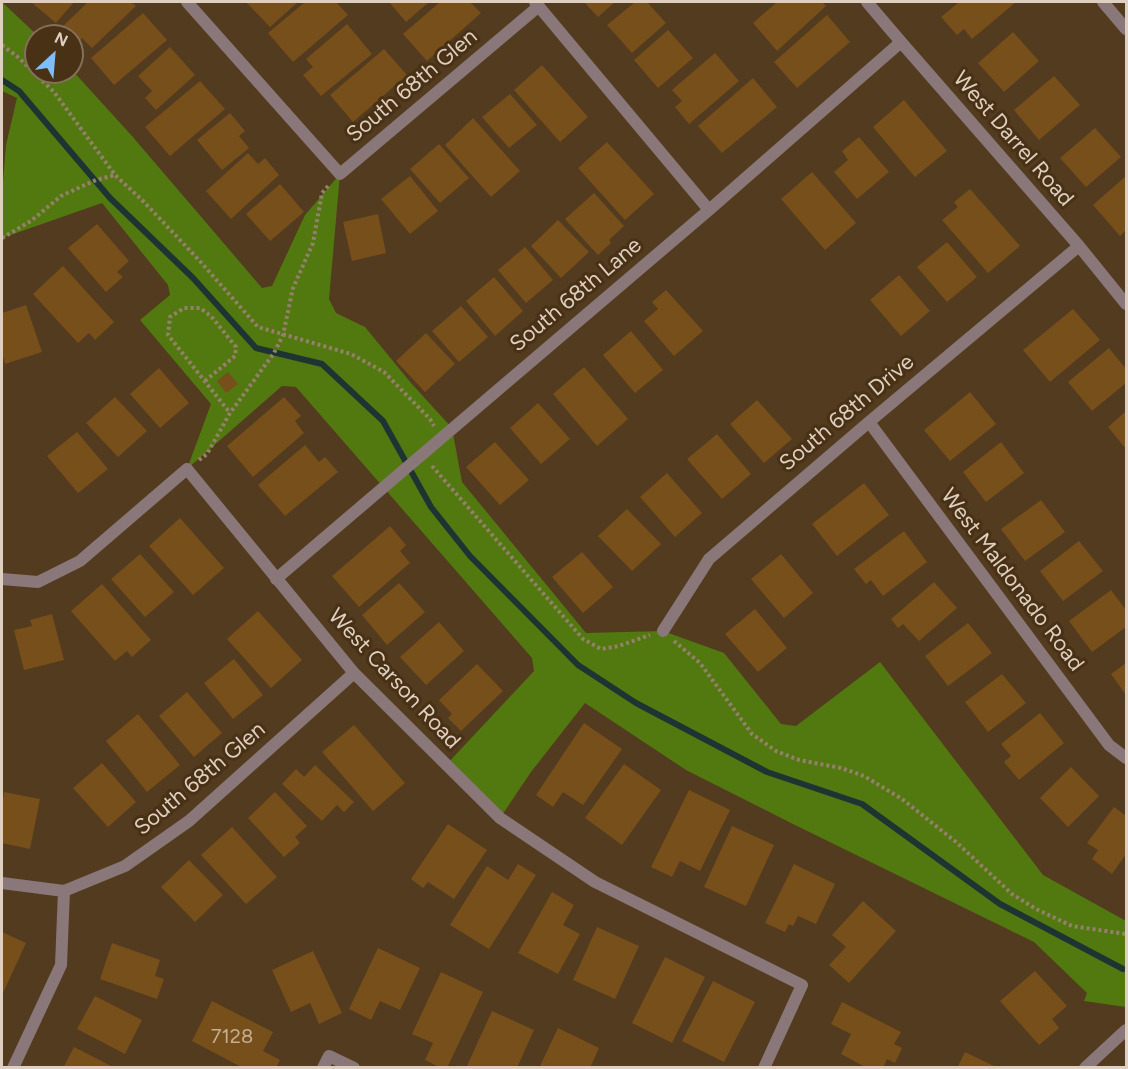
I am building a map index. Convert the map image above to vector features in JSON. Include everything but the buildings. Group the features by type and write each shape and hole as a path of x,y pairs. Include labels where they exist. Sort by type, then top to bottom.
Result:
{"street":[{"path":"187,2 340,174"},
{"name":"West Darrel Road","path":"867,2 1079,246 1126,304"},
{"path":"1103,2 1126,29"},
{"path":"537,4 709,210"},
{"name":"South 68th Glen","path":"340,174 537,4"},
{"name":"South 68th Lane","path":"276,579 709,210 901,42"},
{"name":"South 68th Drive","path":"663,631 709,559 1079,246"},
{"name":"West Maldonado Road","path":"869,422 1109,745 1126,758"},
{"path":"2,579 38,582 80,561 187,469"},
{"name":"West Carson Road","path":"187,469 354,673 500,818 595,882 802,985 764,1068"},
{"name":"South 68th Glen","path":"64,891 125,866 189,821 354,673"},
{"path":"2,883 64,891 62,965 13,1068"},
{"path":"1085,1068 1126,1030"},
{"path":"323,1068 329,1056 354,1068"}],"path":[{"path":"2,45 54,92 115,175 198,259 258,327 351,354 384,372 430,419 441,437"},
{"path":"187,469 207,454 230,413 274,354 283,335 293,288 313,243 322,193 340,174"},
{"path":"2,238 31,221 62,196 96,180 115,175"},
{"path":"205,381 235,356 236,347 211,316 200,308 183,308 170,317 168,335 230,413"},
{"path":"418,457 583,639 601,649 619,646 663,631 700,663 752,734 776,751 799,760 841,768 864,776 902,799 957,842 1012,894 1036,909 1072,926 1126,934"}],"green space":[{"path":"2,2 25,24 24,84 84,83 262,288 272,286 305,215 340,174 329,299 336,313 365,327 452,428 462,482 586,633 663,631 724,653 781,724 796,726 880,662 1043,875 1126,921 1126,1007 1084,1001 1087,993 1034,942 686,770 585,703 531,772 500,818 446,765 534,671 532,658 296,387 282,386 187,469 211,404 140,320 170,295 168,285 102,203 2,238 2,194 6,145 17,98 2,91"}],"waterway":[{"path":"2,80 19,91 110,198 193,278 256,348 322,364 383,421 431,507 470,556 578,665 636,703 767,772 862,804 1000,904 1123,969"}]}
